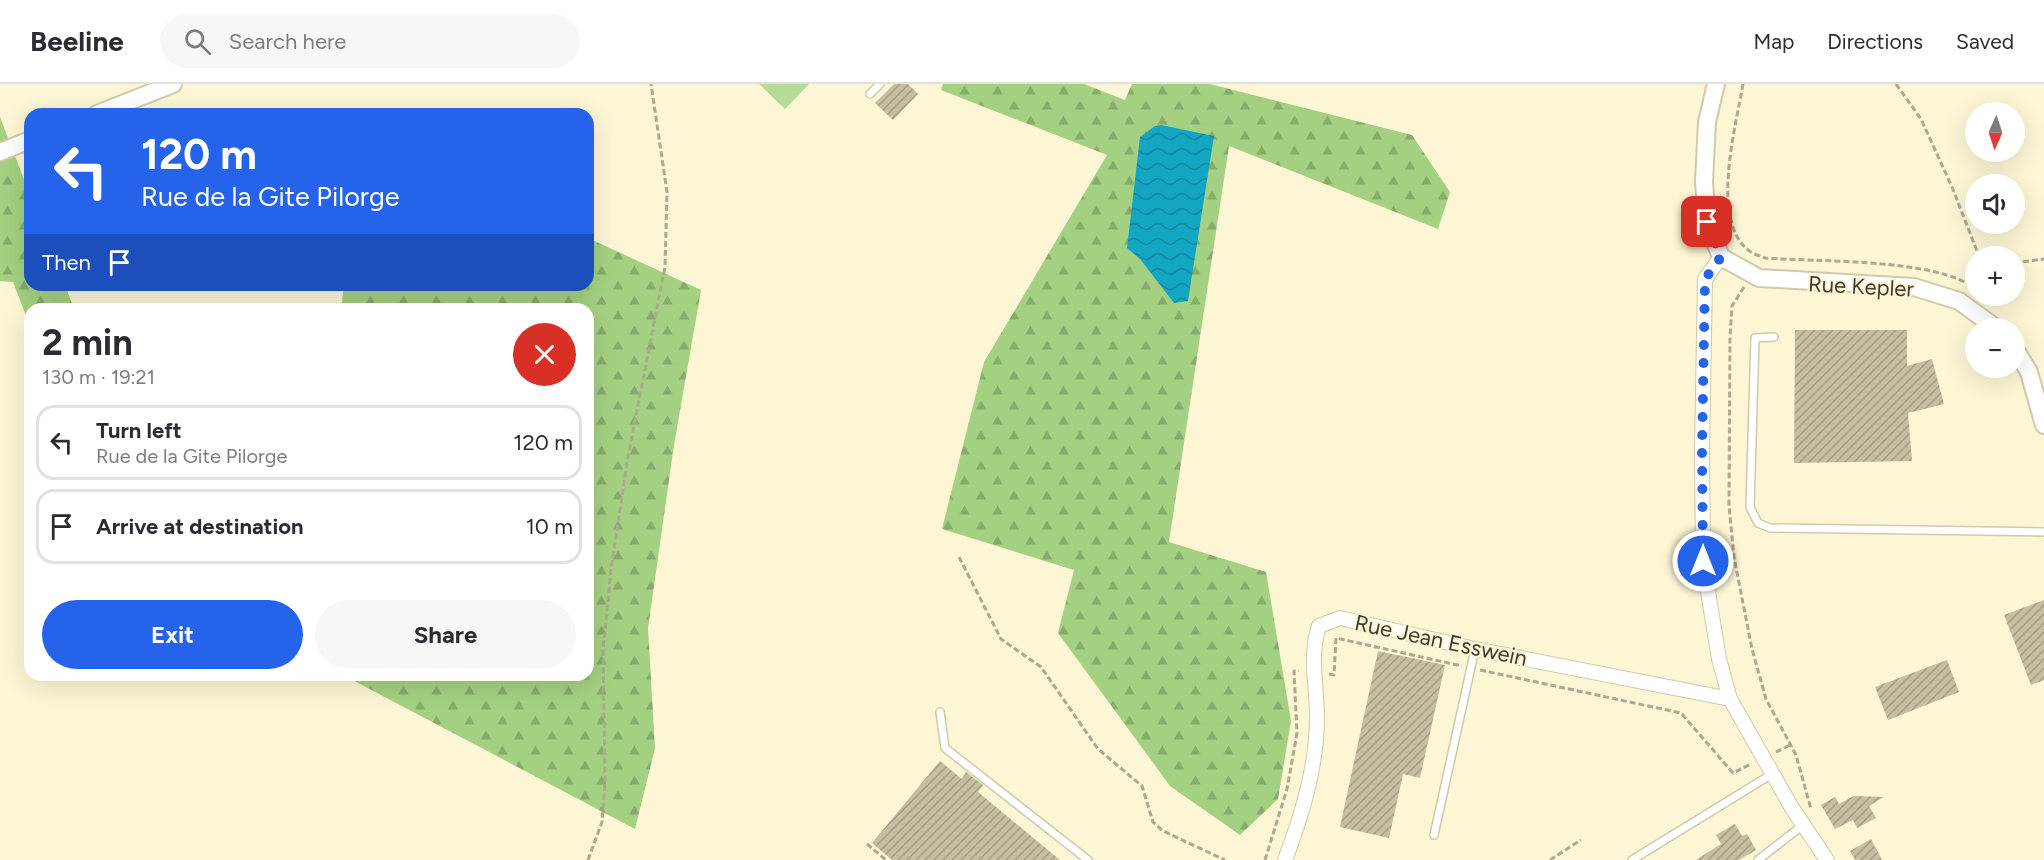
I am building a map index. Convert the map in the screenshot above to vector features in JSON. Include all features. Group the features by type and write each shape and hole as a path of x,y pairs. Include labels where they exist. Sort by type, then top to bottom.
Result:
{"street":[{"path":"112,108 173,84"},
{"path":"1716,84 1707,122 1704,182 1707,222 1721,257 1705,279 1703,561 1719,659 1730,699 1772,774 1827,860"},
{"path":"0,152 24,142"},
{"name":"Rue Kepler","path":"1721,257 1759,278 1914,287 1959,301 1982,318"},
{"path":"2025,367 2044,425"},
{"name":"Rue Jean Esswein","path":"1284,860 1298,825 1311,774 1317,718 1312,645 1318,626 1340,618 1475,649 1730,699"}],"lane":[{"path":"870,94 880,84"},
{"path":"1774,337 1755,338 1750,507 1758,523 1770,528 2044,532"},
{"path":"1434,835 1475,649"},
{"path":"940,712 945,748 1088,860"},
{"path":"1632,860 1772,774"},
{"path":"1758,860 1804,824"}],"path":[{"path":"588,860 602,822 605,784 603,651 611,570 628,456 665,267 667,192 651,84"},
{"path":"1743,84 1733,143 1728,215 1736,233 1748,250 1765,258 1901,266 1936,271 1965,281"},
{"path":"1896,84 1921,119 1952,187 1975,246"},
{"path":"1765,258 1759,278 1741,289 1732,306 1729,506 1734,557 1752,649 1766,699 1790,745 1805,781 1816,828 1814,838"},
{"path":"2025,262 2044,259"},
{"path":"959,557 1001,639 1041,667 1098,749 1142,786 1153,822 1163,831 1225,860"},
{"path":"1265,860 1287,789 1297,733 1293,671 1334,675 1336,638 1681,713 1732,773 1790,745"},
{"path":"1550,860 1581,840"},
{"path":"867,844 886,860"}],"green space":[{"path":"759,84 809,84 785,109"},
{"path":"943,84 1084,84 1125,100 1132,84 1210,84 1412,135 1450,192 1438,229 1229,146 1169,542 1266,572 1291,721 1278,799 1240,835 1170,786 1058,633 1074,570 942,529 984,362 1107,155 941,90"},
{"path":"0,117 24,179 24,291 67,291 72,303 24,303 24,310 13,282 0,281"},
{"path":"594,241 701,290 674,445 648,628 655,748 635,829 354,681 594,681 594,303 342,303 343,291 594,291"}],"water":[{"path":"1161,125 1214,136 1188,301 1174,303 1140,259 1127,248 1140,137 1155,126"}],"building":[{"path":"894,84 908,84 918,94 893,120 875,103"},
{"path":"1795,330 1907,330 1907,366 1932,359 1944,404 1908,413 1912,461 1794,463"},
{"path":"2044,600 2044,680 2031,685 2004,615"},
{"path":"1378,651 1445,665 1420,778 1403,774 1389,838 1340,827"},
{"path":"1947,660 1959,692 1888,720 1875,687"},
{"path":"940,761 962,779 966,772 983,785 978,792 1060,860 892,860 872,843"},
{"path":"1854,796 1884,797 1869,806 1876,818 1857,828 1853,820 1835,829 1821,805 1835,797 1839,804"},
{"path":"1735,824 1742,836 1747,834 1756,850 1739,860 1696,860 1721,844 1716,835"},
{"path":"1871,839 1882,860 1855,860 1850,851"}],"route":[{"path":"1703,561 1705,279 1721,257 1707,222"}]}
